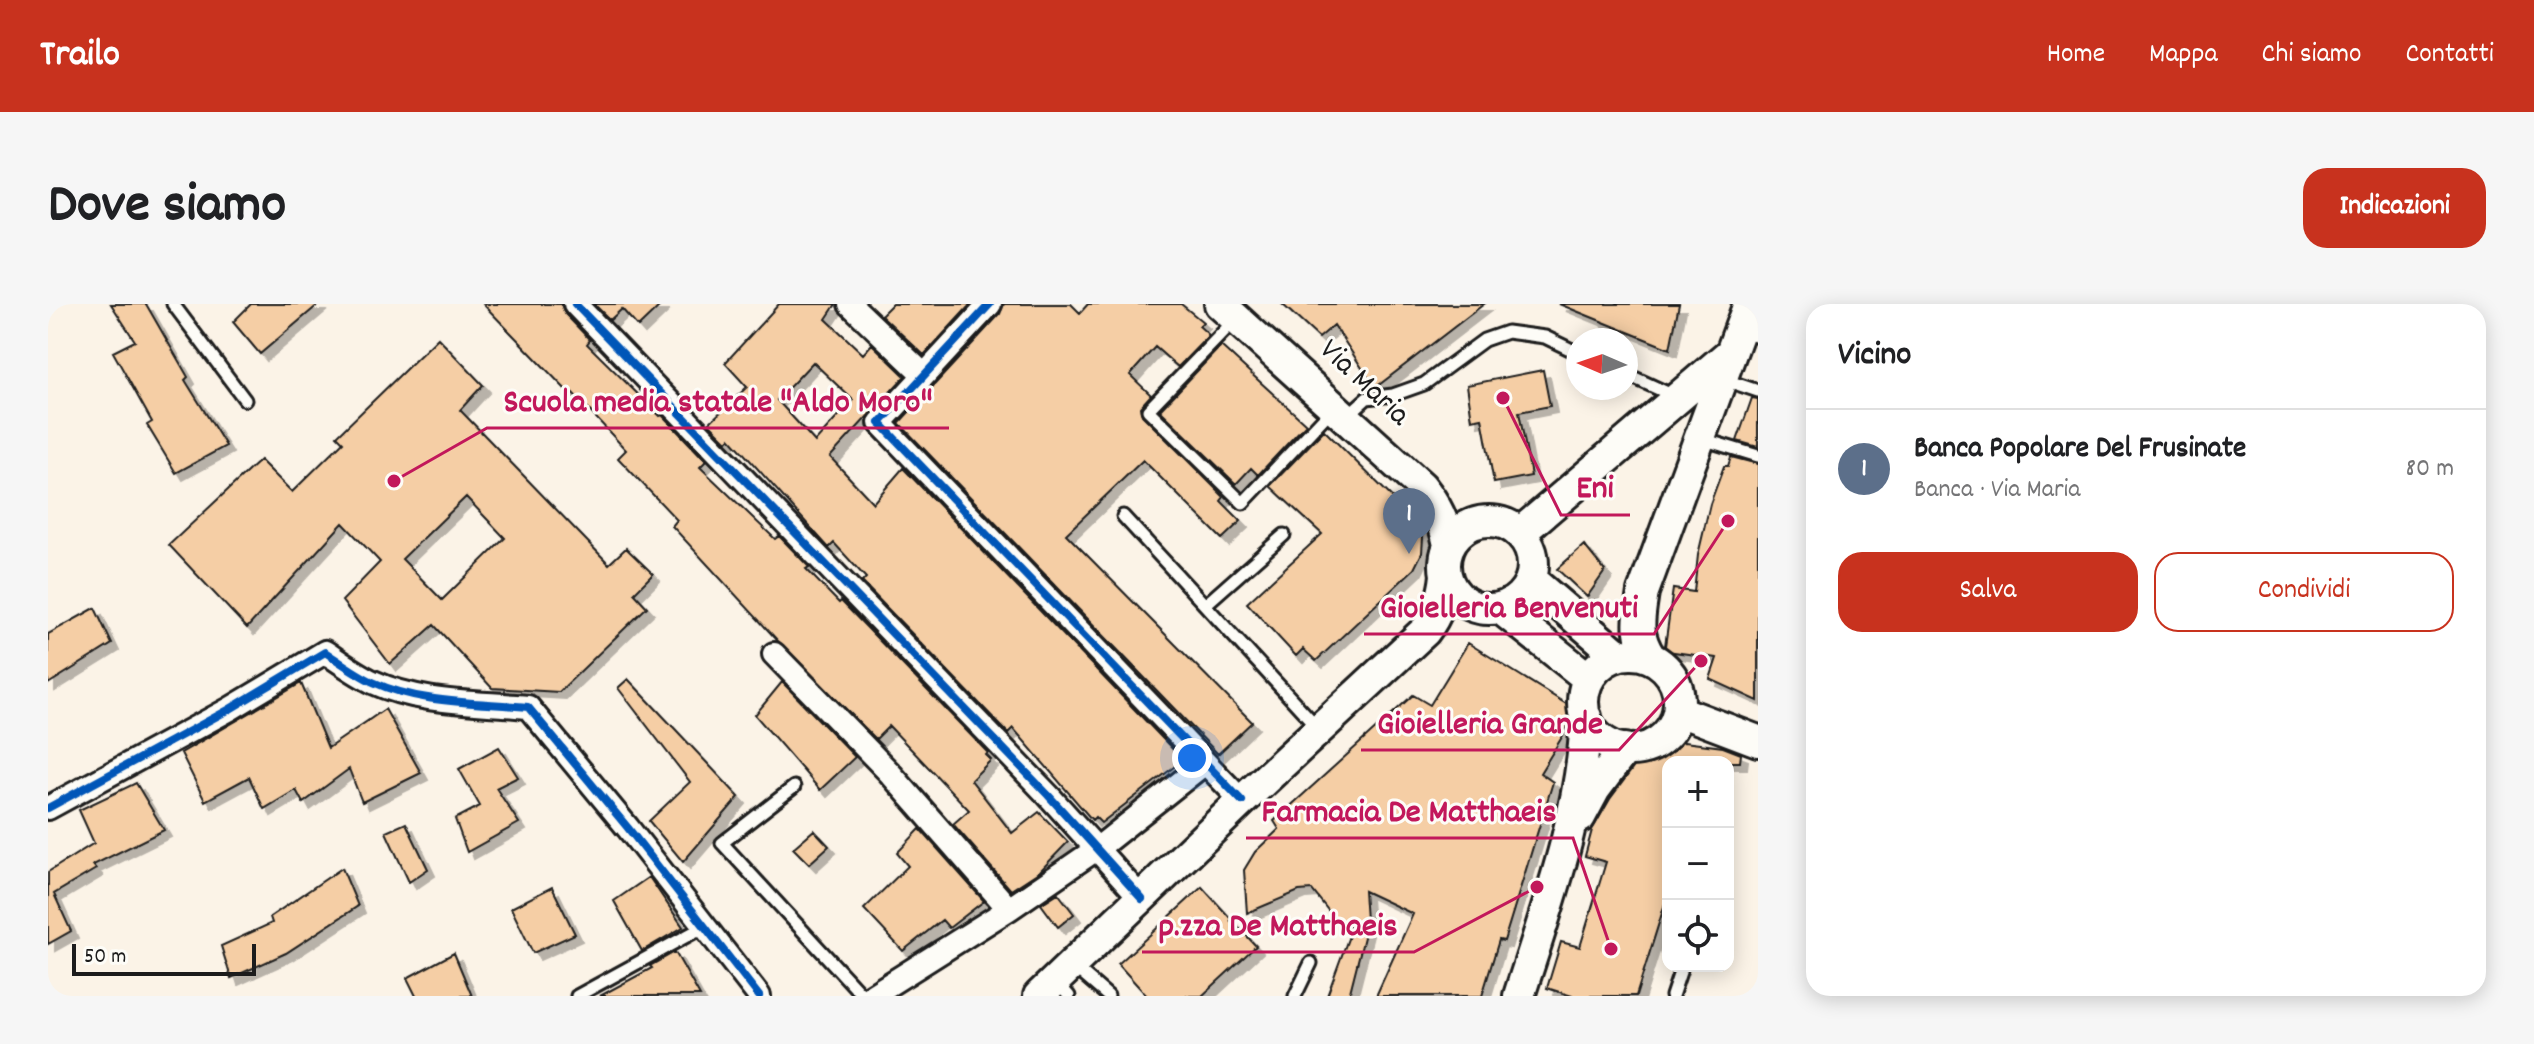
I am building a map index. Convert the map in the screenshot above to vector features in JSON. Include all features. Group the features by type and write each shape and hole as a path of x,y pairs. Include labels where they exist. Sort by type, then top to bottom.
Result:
{"main road":[{"name":"Via Maria","path":"1229,311 1421,486"},
{"path":"1520,533 1678,398 1742,330"},
{"path":"1650,657 1641,641 1638,624 1643,592 1742,330"},
{"path":"1421,486 1472,516 1504,523 1520,533 1531,550 1533,570 1531,580 1519,598 1494,609 1464,613 1425,631"},
{"path":"1421,486 1436,504 1445,524 1449,545 1444,565 1449,586 1465,603 1494,609 1589,679"},
{"path":"1449,545 1464,528 1486,520"},
{"path":"1059,984 1242,801 1425,631 1436,617 1445,591 1446,575"},
{"path":"1531,580 1618,655"},
{"path":"1519,996 1565,852 1581,770 1586,717 1584,691 1589,679 1596,668 1618,655 1634,653 1650,657 1664,666 1674,679 1679,694 1679,711 1668,733 1659,741 1637,750 1625,749 1600,738 1586,717"},
{"path":"1679,711 1758,740"},
{"path":"1565,852 1595,789 1625,749"}],"street":[{"path":"575,304 1098,848 1142,899"},
{"path":"850,304 923,374"},
{"path":"990,304 880,423 1242,801"},
{"path":"48,808 230,709 325,652 372,682 402,692 428,698 528,707 628,828 759,996"},
{"path":"774,654 889,772 1009,909"},
{"path":"871,996 1009,909 1098,848 1205,763"}],"lane":[{"path":"173,304 245,400"},
{"path":"1229,311 1148,410 1243,503 1340,412 1367,398 1393,395 1424,384 1484,340 1507,332 1545,337 1566,347"},
{"path":"1742,330 1758,391"},
{"path":"1638,380 1678,398"},
{"path":"1699,438 1758,456"},
{"path":"1123,516 1319,729"},
{"path":"1205,605 1284,535"},
{"path":"794,787 722,843 863,996"},
{"path":"577,996 705,926"},
{"path":"1295,996 1311,963"},
{"path":"1672,996 1680,972"},
{"path":"1059,984 1108,996"}],"building":[{"path":"111,304 146,304 188,377 185,380 226,446 176,473 147,425 152,422 113,352 135,341"},
{"path":"251,304 319,304 260,354 233,322"},
{"path":"483,304 561,304 565,314 590,340 587,344 706,461 700,467 775,539 779,536 809,567 806,569 988,753 986,755 991,760 971,780 1012,833 1039,812 1068,842 1040,871 1011,890 953,824 969,810 889,726 876,739 778,641 672,526 677,520 618,458 626,450"},
{"path":"594,304 662,304 638,327 622,309 610,320"},
{"path":"779,304 836,304 826,319 863,354 872,344 905,376 830,457 873,503 903,468 1183,760 1101,823 1095,817 1092,820 1013,728 1008,733 862,582 866,578 834,543 829,548 730,438 727,441 709,423 747,387 725,363","holes":["813,362 853,400 815,442 777,400"]},
{"path":"892,304 971,304 924,355 881,315"},
{"path":"1004,304 1071,304 1080,313 1088,304 1181,304 1203,322 1199,326 1209,335 1178,367 1155,347 1130,375 1151,395 1140,407 1142,415 1224,497 1221,501 1241,521 1222,539 1143,460 1066,534 1252,722 1218,754 899,423 1000,314"},
{"path":"1282,304 1484,304 1375,388 1334,325 1319,338"},
{"path":"1559,304 1679,304 1670,349 1638,336 1638,328 1618,328"},
{"path":"438,338 483,385 460,410 609,564 626,548 653,574 634,593 647,607 559,692 492,688 434,625 390,664 342,601 380,562 343,523 247,628 169,545 260,460 292,492 343,442 337,436","holes":["466,497 505,538 442,600 402,559"]},
{"path":"1221,346 1306,424 1258,475 1251,468 1236,484 1160,410"},
{"path":"1543,370 1550,406 1519,412 1531,476 1494,483 1482,418 1472,420 1467,385"},
{"path":"1752,398 1758,399 1758,447 1737,441"},
{"path":"1324,430 1418,523 1423,537 1422,553 1414,569 1316,661 1303,649 1296,656 1247,603 1322,534 1270,486"},
{"path":"1731,457 1758,464 1758,701 1710,679 1717,658 1667,651 1665,646 1673,589 1694,592 1698,555 1710,504 1724,466 1728,466"},
{"path":"1584,545 1605,571 1587,597 1557,569"},
{"path":"95,608 112,644 48,684 48,634"},
{"path":"1468,643 1571,707 1567,729 1540,773 1553,782 1504,941 1499,940 1482,996 1376,996 1413,914 1364,891 1366,920 1342,928 1312,890 1299,891 1247,913 1244,870 1255,852 1279,829 1274,821 1413,695 1430,705"},
{"path":"628,679 739,797 683,862 649,821 690,782 618,688"},
{"path":"782,682 855,757 820,790 755,715"},
{"path":"301,683 328,748 385,709 421,773 362,802 349,769 303,803 296,790 264,809 249,777 205,801 181,753"},
{"path":"1684,742 1723,747 1741,754 1740,762 1734,762 1734,756 1662,756 1662,913 1636,996 1572,996 1547,988 1561,942 1580,947 1606,862 1585,856 1592,830 1639,760 1643,749"},
{"path":"499,747 518,777 496,788 519,823 467,852 455,819 480,806 459,769"},
{"path":"136,783 164,830 93,865 96,869 54,894 71,931 48,944 48,872 94,843 79,810"},
{"path":"406,823 428,869 409,882 386,832"},
{"path":"920,829 984,901 949,928 942,920 903,951 864,909 908,866 897,853"},
{"path":"814,830 829,846 809,864 793,848"},
{"path":"342,868 358,906 286,953 231,978 221,946 272,923 270,917"},
{"path":"649,877 683,927 642,951 614,901"},
{"path":"552,887 575,934 533,953 511,908"},
{"path":"1202,887 1256,946 1202,996 1147,996 1118,964"},
{"path":"1058,893 1074,914 1058,927 1041,904"},
{"path":"1353,925 1366,929 1349,996 1327,996"},
{"path":"675,952 700,996 600,996 652,968 650,966"},
{"path":"454,953 472,996 416,996 407,978"}],"cycle path":[{"path":"575,304 1048,795 1142,899"},
{"path":"990,304 880,423 1242,801"},
{"path":"48,808 230,709 325,652 354,672 391,689 449,701 528,707 628,828 759,996"}],"place":[{"name":"Eni","path":"1503,398"},
{"name":"Scuola media statale \"Aldo Moro\"","path":"394,481"},
{"name":"Gioielleria Benvenuti","path":"1728,521"},
{"name":"Banca Popolare Del Frusinate","path":"1409,554"},
{"name":"Gioielleria Grande","path":"1701,661"},
{"name":"p.zza De Matthaeis","path":"1537,887"},
{"name":"Farmacia De Matthaeis","path":"1611,949"}]}
